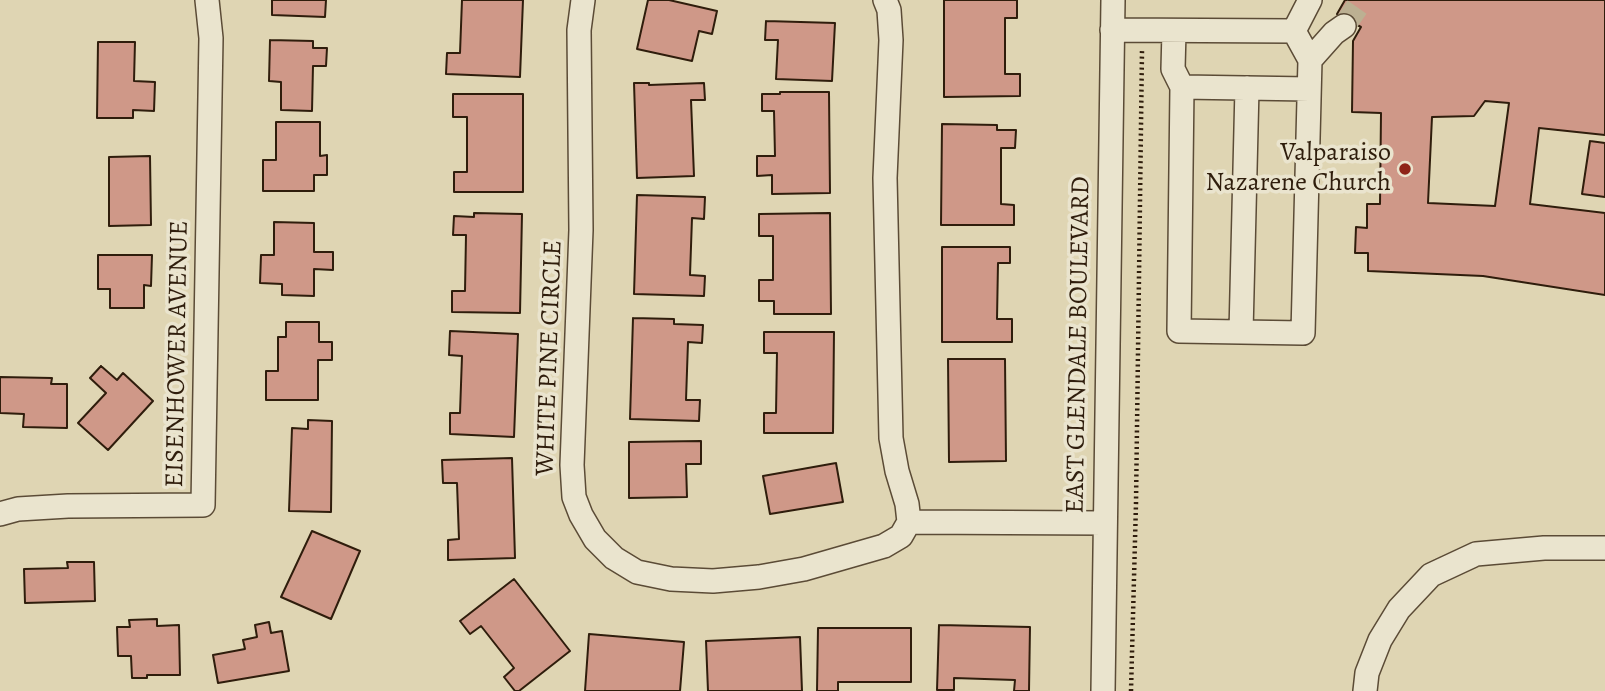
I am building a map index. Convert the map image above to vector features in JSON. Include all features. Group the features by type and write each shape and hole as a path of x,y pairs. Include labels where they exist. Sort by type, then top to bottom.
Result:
{"street":[{"name":"EISENHOWER AVENUE","path":"0,514 18,509 68,506 203,505 211,38 207,0"},
{"name":"WHITE PINE CIRCLE","path":"583,0 579,30 581,230 572,465 574,497 595,539 614,558 637,572 671,579 713,581 804,569 884,547 901,536 909,522"},
{"path":"886,0 891,40 885,178 891,438 909,522 1105,523"},
{"name":"EAST GLENDALE BOULEVARD","path":"1103,691 1113,0"},
{"path":"1294,31 1310,0"},
{"path":"1310,60 1334,33 1344,26"},
{"path":"1112,30 1294,31"},
{"path":"1174,31 1173,69 1182,87 1179,331 1303,333 1310,60 1294,31"},
{"path":"1182,87 1309,89"},
{"path":"1241,332 1247,88"},
{"path":"1365,691 1367,673 1380,640 1399,609 1431,575 1476,554 1544,548 1605,548"}],"path":[{"path":"1131,691 1143,30"}],"building":[{"path":"272,0 326,0 325,17 272,15"},
{"path":"462,0 523,0 520,77 446,74 447,53 460,53"},
{"path":"648,0 669,0 717,11 712,34 699,31 692,61 637,49"},
{"path":"944,0 1017,0 1017,18 1005,18 1005,74 1020,74 1020,96 944,97"},
{"name":"Valparaiso Nazarene Church","path":"1345,0 1605,0 1605,135 1539,128 1530,204 1605,213 1605,295 1483,276 1368,271 1368,253 1355,253 1356,227 1367,228 1367,204 1380,204 1381,113 1352,112 1353,41 1361,27 1337,14","holes":["1485,101 1509,103 1495,206 1428,203 1432,117 1474,116"]},
{"path":"766,21 835,23 832,81 776,79 778,40 765,40"},
{"path":"270,40 313,41 313,48 327,48 326,66 313,66 312,111 281,110 281,82 269,81"},
{"path":"98,42 135,42 134,81 155,82 154,111 133,110 133,118 97,118"},
{"path":"634,83 704,83 705,100 691,100 694,176 637,178"},
{"path":"829,92 830,193 772,194 772,175 757,176 757,156 775,156 774,111 762,111 762,94"},
{"path":"453,94 523,94 523,192 454,192 454,172 467,172 467,117 453,117"},
{"path":"276,122 320,122 320,156 327,155 327,175 314,175 314,191 263,191 263,160 276,160"},
{"path":"942,124 997,125 997,130 1016,130 1015,148 1001,148 1001,204 1014,205 1014,225 941,225"},
{"path":"1590,141 1605,143 1605,197 1582,194"},
{"path":"150,156 151,225 109,226 109,157"},
{"path":"637,195 705,197 704,219 692,218 690,275 705,276 704,296 634,294"},
{"path":"474,213 522,214 520,313 452,312 452,291 465,291 466,235 453,235 454,216 474,217"},
{"path":"830,213 831,314 774,314 774,301 759,301 759,280 773,280 773,236 759,236 759,214"},
{"path":"274,222 314,223 314,252 333,252 333,270 314,269 314,296 282,295 282,284 260,283 261,255 274,255"},
{"path":"942,247 1010,247 1010,263 998,263 997,319 1012,319 1012,342 942,342"},
{"path":"98,255 152,255 151,286 144,285 144,308 110,308 110,289 98,289"},
{"path":"633,318 674,319 674,324 703,325 702,343 688,342 686,400 700,400 699,421 630,419"},
{"path":"286,322 319,322 319,342 332,342 332,360 318,360 318,400 266,400 266,371 278,371 278,337 286,337"},
{"path":"450,331 518,334 514,437 450,434 450,413 460,413 462,356 449,355"},
{"path":"764,332 834,332 833,433 764,433 764,413 776,413 777,353 764,353"},
{"path":"948,359 1005,359 1006,461 949,462"},
{"path":"101,366 117,380 123,373 153,401 108,450 78,423 106,393 90,378"},
{"path":"0,377 52,378 51,384 67,384 67,428 23,427 24,414 0,413"},
{"path":"308,420 332,421 331,512 289,511 292,428 308,429"},
{"path":"701,441 701,464 686,464 687,497 629,498 629,442"},
{"path":"512,458 515,558 448,560 448,540 459,539 457,483 443,483 442,460"},
{"path":"836,463 843,502 770,514 763,476"},
{"path":"312,531 360,551 331,619 281,597"},
{"path":"67,562 94,562 95,601 25,603 24,569 68,568"},
{"path":"514,579 570,651 519,691 515,691 504,677 514,668 481,626 470,634 460,621"},
{"path":"157,619 157,626 179,625 180,675 132,678 131,656 118,656 117,627 130,627 129,620"},
{"path":"269,622 271,633 282,631 289,671 218,683 213,655 245,649 243,640 257,637 255,625"},
{"path":"939,625 1030,627 1029,691 1014,691 1015,680 954,678 954,690 937,690"},
{"path":"818,628 911,628 911,682 838,682 838,691 817,691"},
{"path":"589,634 684,642 680,691 585,691"},
{"path":"800,637 802,691 708,691 706,641"}],"tunnel":[{"path":"1344,26 1362,0"}],"place":[{"name":"Valparaiso Nazarene Church","path":"1405,169"}]}
